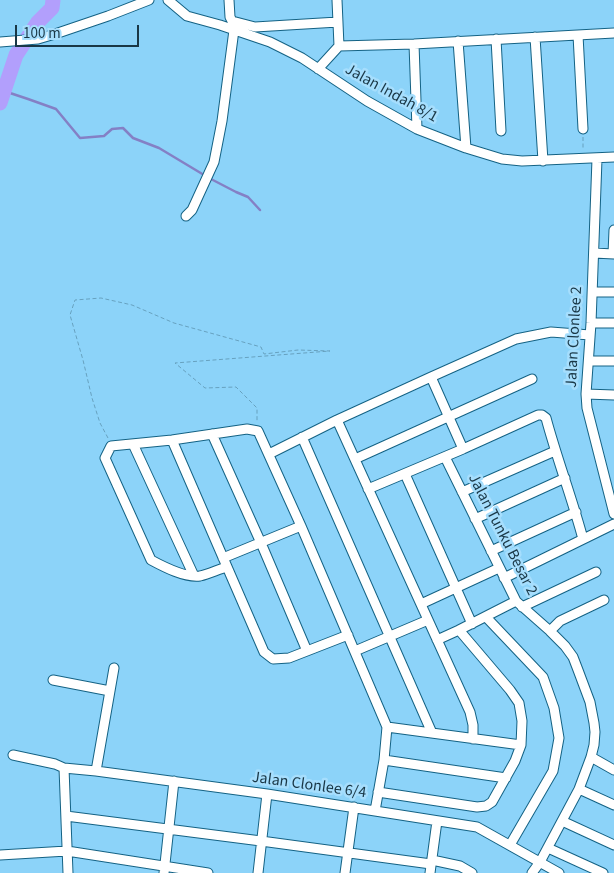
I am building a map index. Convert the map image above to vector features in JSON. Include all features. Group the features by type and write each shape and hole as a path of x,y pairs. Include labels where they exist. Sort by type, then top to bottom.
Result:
{"street":[{"path":"0,42 38,39 100,20 149,0"},
{"name":"Jalan Indah 8/1","path":"168,0 187,16 270,42 302,58 367,101 417,129 466,148 502,159 522,161 614,157"},
{"path":"229,0 232,21 255,27 338,22"},
{"path":"318,69 339,46 337,0"},
{"path":"186,216 192,210 214,162 222,121 234,30"},
{"path":"339,46 414,44 614,32"},
{"path":"578,35 583,129"},
{"path":"535,37 543,161"},
{"path":"496,39 502,131"},
{"path":"458,41 466,148"},
{"path":"414,44 417,129"},
{"name":"Jalan Clonlee 2","path":"597,159 591,323 586,394 587,408 614,514"},
{"path":"594,253 614,254 614,230"},
{"path":"592,292 614,292"},
{"path":"591,323 614,323"},
{"path":"269,454 431,376 516,339 551,332 590,335"},
{"path":"588,361 614,361"},
{"path":"431,376 463,449"},
{"path":"355,459 532,379"},
{"path":"586,394 614,395"},
{"path":"368,489 538,415 542,415 546,418 583,539"},
{"path":"337,420 470,712 473,725 473,739"},
{"path":"301,526 261,542 200,576 188,576 151,560 105,458 111,446 172,440 247,429 258,431 301,526 387,727 384,760 375,811"},
{"path":"212,434 261,542 307,651"},
{"path":"302,438 432,733"},
{"path":"172,440 264,652 273,659 289,658 348,636"},
{"path":"133,444 194,576"},
{"path":"462,492 555,451"},
{"name":"Jalan Tunku Besar 2","path":"446,456 499,568 519,604 550,631 573,657 590,702 595,732 591,757 579,789 548,848 532,873"},
{"path":"405,474 472,624"},
{"path":"475,519 565,478"},
{"path":"491,551 576,512"},
{"path":"504,578 614,524"},
{"path":"420,604 499,568"},
{"path":"437,640 486,617 596,572"},
{"path":"550,631 560,620 604,600"},
{"path":"486,617 543,677 554,708 559,738 554,771 510,845"},
{"path":"355,651 428,620"},
{"path":"378,792 477,807 486,806 492,802 515,760 521,745 522,721 518,704 510,690 459,630"},
{"path":"96,771 114,668"},
{"path":"53,680 110,691"},
{"path":"387,727 521,745"},
{"name":"Jalan Clonlee 6/4","path":"13,755 55,764 64,768 267,794 477,827 559,873"},
{"path":"591,757 614,770"},
{"path":"384,760 506,778"},
{"path":"64,768 68,873"},
{"path":"165,870 174,782"},
{"path":"579,789 614,805"},
{"path":"258,873 267,794"},
{"path":"345,873 354,807"},
{"path":"66,816 262,841 431,866 460,866 472,873"},
{"path":"431,866 437,821"},
{"path":"562,821 614,845"},
{"path":"548,848 603,873"},
{"path":"0,855 67,851 165,870 208,873"}],"path":[{"path":"583,129 583,158"},
{"path":"111,446 100,423 70,315 75,300 102,298 132,305 174,323 261,347 264,354 298,350 330,351 175,363 205,388 236,387 257,408 258,431"}],"waterway":[{"path":"0,103 16,55 38,22 52,8 53,0"},
{"path":"4,91 56,109 80,138 104,136 112,129 123,128 133,138 159,148 204,175"},
{"path":"209,178 248,197 260,210"}]}
